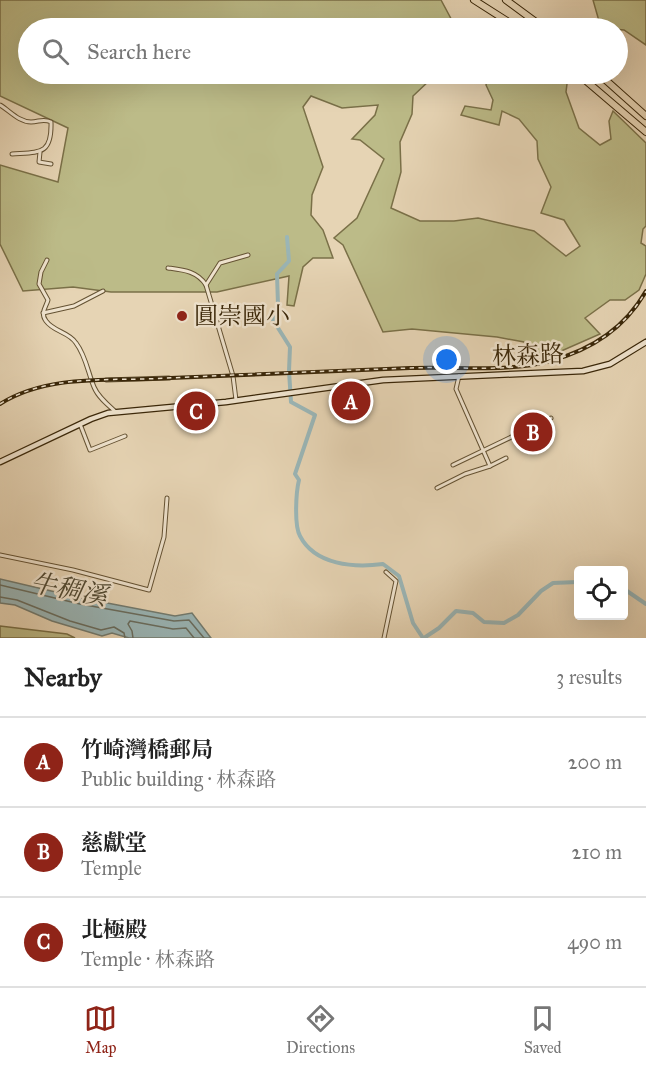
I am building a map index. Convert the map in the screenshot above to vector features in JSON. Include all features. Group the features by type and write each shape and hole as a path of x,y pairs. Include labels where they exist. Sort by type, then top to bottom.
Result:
{"highway":[{"path":"474,0 502,18"},
{"path":"506,0 530,18"},
{"path":"590,84 646,132"},
{"path":"610,84 646,116"}],"main road":[{"name":"林森路","path":"236,400 383,380 584,371 610,364 646,342"},
{"path":"0,462 91,419 116,412 236,400"},
{"path":"0,456 10,456"}],"street":[{"path":"0,105 20,119 32,122 40,120 51,122 50,142 47,147 40,152 12,154"},
{"path":"40,152 39,162 51,164"},
{"path":"206,285 220,263 248,255"},
{"path":"47,260 41,272 39,284 48,300 43,313 45,320 53,328 75,340 81,350 94,388 116,412"},
{"path":"168,268 189,271 201,278 206,285 233,376 236,400"},
{"path":"43,313 74,306 103,291"},
{"path":"459,376 456,389 490,466"},
{"path":"106,380 169,378"},
{"path":"453,465 551,418"},
{"path":"80,424 90,450 125,436"},
{"path":"437,488 506,458"},
{"path":"0,555 73,570 149,590 164,537 167,498"},
{"path":"384,638 396,581 386,572"}],"shaded area":[{"path":"0,0 441,0 451,18 18,18 18,84 426,84 413,96 412,114 400,142 401,172 391,208 420,221 478,218 534,231 566,256 580,246 564,220 541,213 551,187 538,159 537,141 519,119 502,111 499,125 461,115 465,106 491,110 493,100 486,84 567,84 566,92 579,128 600,145 611,139 609,121 613,111 646,143 646,226 643,229 641,243 646,246 646,274 639,290 625,300 610,300 585,318 600,334 559,352 536,355 524,342 497,337 412,329 383,332 343,245 334,238 357,218 384,159 360,140 352,139 375,115 378,105 342,108 311,96 303,107 323,167 312,195 311,215 323,230 333,258 313,258 303,267 294,306 287,305 289,276 217,292 111,292 73,287 23,291 0,244 0,165 58,182 68,128 0,96"},
{"path":"593,0 646,0 646,45 628,33 628,18 598,18"},
{"path":"0,626 67,634 75,638 0,638"}],"water":[{"path":"0,579 81,598 175,616 192,613 211,638 129,638 112,633 102,636 52,621 15,605 0,603"}],"waterway":[{"path":"287,237 289,261 277,274 278,305 273,320 290,347 291,402 315,415 295,474 299,480 296,508 298,531 307,546 325,559 348,565 383,564 399,576 413,623 423,638"},
{"path":"424,638 439,628 456,611 473,613 484,622 504,623 518,615 541,591 553,583 574,582"},
{"path":"628,592 646,604"}],"railway":[{"path":"0,404 17,395 52,384 90,380 410,368 498,368 533,365 579,351 606,336 628,316 646,291"}],"place":[{"name":"圓崇國小","path":"182,316"},
{"name":"竹崎灣橋郵局","path":"351,401"},
{"name":"北極殿","path":"196,411"},
{"name":"慈獻堂","path":"533,432"}],"water label":[{"name":"牛稠溪","path":"69,589"}]}
